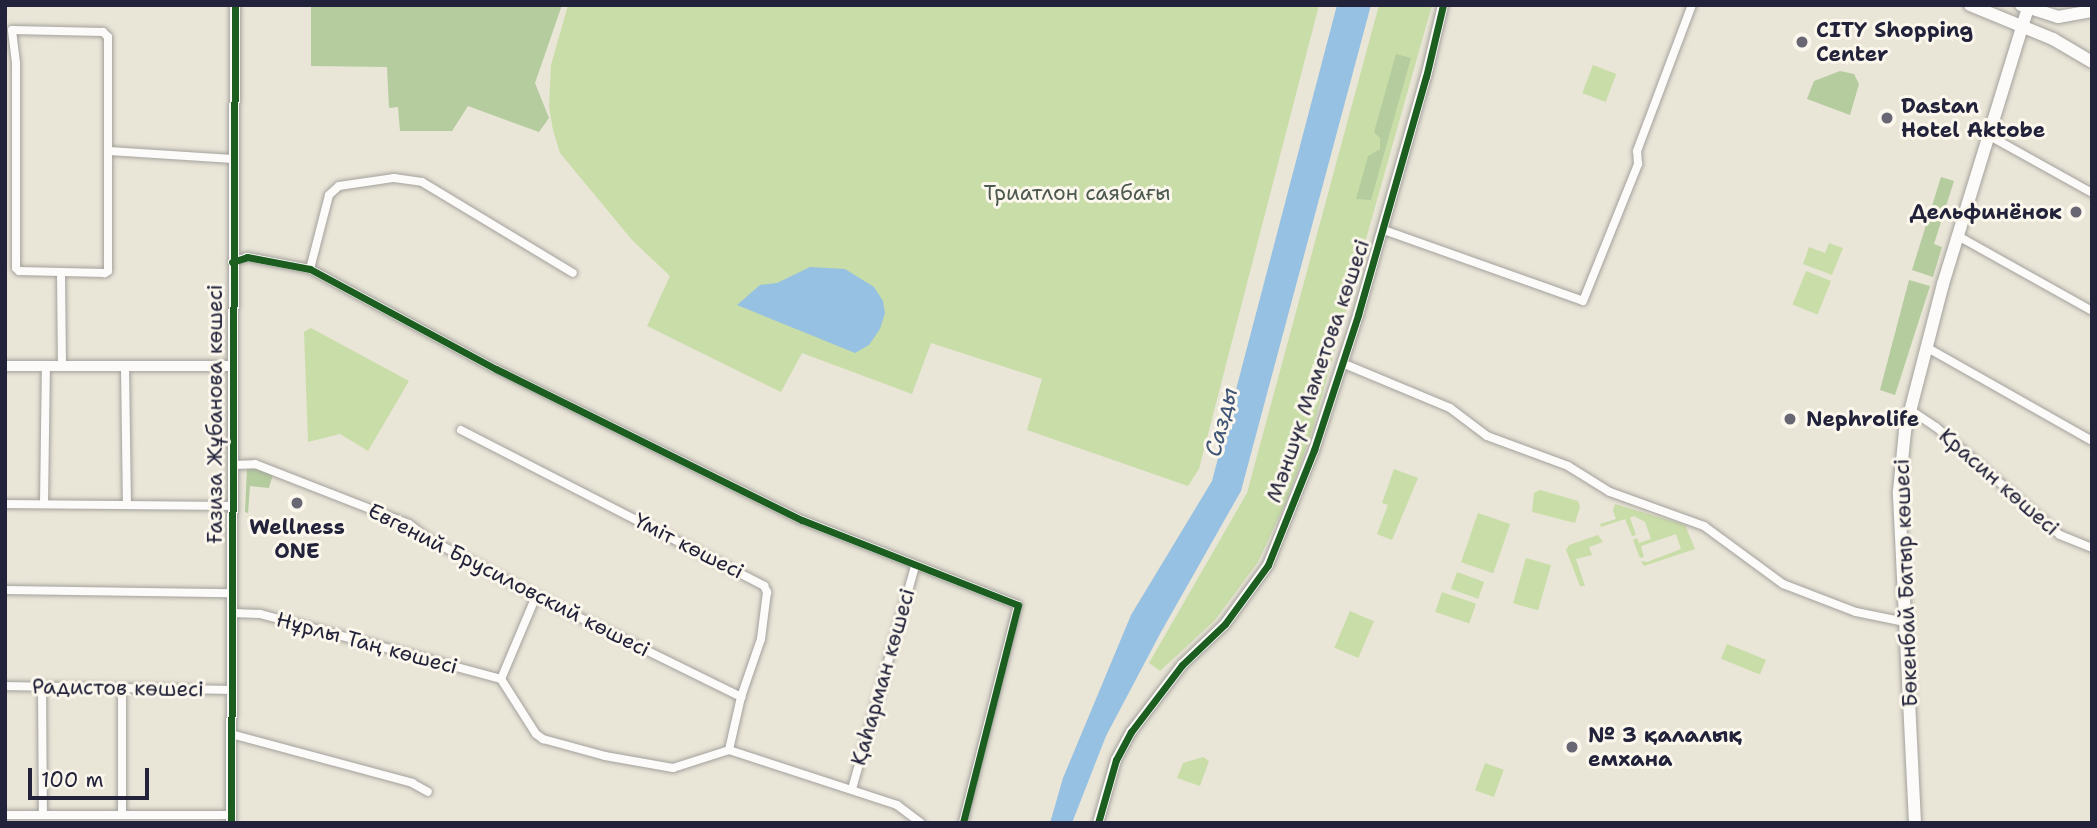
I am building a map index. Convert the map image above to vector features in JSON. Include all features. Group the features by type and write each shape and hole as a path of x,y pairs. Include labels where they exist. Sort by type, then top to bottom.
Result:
{"main road":[{"path":"1970,5 2022,25 2092,62"},
{"path":"2026,6 2059,17 2092,11"},
{"name":"Бөкенбай Батыр көшесі","path":"1915,823 1899,491 1909,409 2026,6"}],"street":[{"name":"Ғазиза Жұбанова көшесі","path":"231,819 235,5"},
{"name":"Мәншүк Мәметова көшесі","path":"1098,823 1116,760 1132,732 1182,665 1225,624 1268,565 1314,450 1384,230 1443,5"},
{"path":"1384,230 1583,301 1638,164 1637,151 1692,5"},
{"path":"9,27 106,34 108,271 19,271 16,268 16,63 9,27"},
{"path":"1988,135 2092,193"},
{"path":"109,151 233,159"},
{"path":"310,269 329,195 339,186 394,178 422,182 573,273"},
{"path":"1958,236 2092,311"},
{"path":"232,262 247,257 310,269 617,430 802,520 1018,605 963,823"},
{"path":"61,272 62,366"},
{"path":"1926,346 2092,441"},
{"path":"1342,363 1450,408 1487,436 1568,466 1610,492 1704,526 1783,584 1856,612 1905,622"},
{"path":"5,366 232,366"},
{"path":"44,504 46,366"},
{"path":"125,366 127,505"},
{"name":"Красин көшесі","path":"1909,409 1936,427 2060,536 2092,548"},
{"name":"Үміт көшесі","path":"461,430 761,582 767,592 761,639 741,697 729,750"},
{"name":"Евгений Брусиловский көшесі","path":"232,465 254,464 264,467 409,524 427,538 536,596 741,697"},
{"path":"5,504 232,506"},
{"name":"Қаһарман көшесі","path":"852,789 915,566"},
{"path":"5,590 232,593"},
{"path":"536,596 501,679 536,734 543,739 605,756 673,768 729,750 897,805 921,823"},
{"name":"Нұрлы Таң көшесі","path":"232,613 260,614 501,679"},
{"name":"Радистов көшесі","path":"5,685 231,690"},
{"path":"42,686 43,814"},
{"path":"122,688 122,814"},
{"path":"231,734 412,783 428,792"},
{"path":"5,815 122,814 231,819"}],"green space":[{"path":"311,5 562,5 535,83 549,118 539,132 468,106 452,131 400,131 398,107 389,108 387,67 311,66"},
{"name":"Триатлон саябағы","path":"568,5 1319,5 1199,469 1188,486 1027,430 1042,379 931,343 912,394 802,353 781,392 647,326 670,276 632,240 560,153 553,130 549,107 551,65"},
{"path":"1379,5 1432,5 1310,438 1286,502 1258,562 1215,620 1160,671 1149,663 1247,493"},
{"path":"1396,54 1411,58 1371,200 1356,199 1368,156 1380,149 1380,138 1374,132"},
{"path":"1593,65 1616,74 1606,102 1582,93"},
{"path":"1840,71 1854,74 1859,84 1850,115 1807,99 1814,81"},
{"path":"1941,177 1954,181 1934,244 1942,247 1933,277 1912,270"},
{"path":"1829,243 1843,248 1832,275 1803,264 1809,247 1825,253"},
{"path":"1806,271 1831,281 1818,314 1793,304"},
{"path":"1909,280 1930,286 1895,395 1880,390"},
{"path":"311,328 409,381 368,451 340,434 308,442 304,332"},
{"path":"247,469 260,469 273,474 269,488 250,486 248,513 245,512"},
{"path":"1394,469 1418,478 1392,540 1377,534 1388,505 1382,503"},
{"path":"1540,490 1578,501 1580,507 1575,523 1532,512 1534,493"},
{"path":"1615,504 1685,525 1695,549 1644,566 1641,561 1647,562 1681,549 1676,534 1641,546 1644,557 1640,558 1633,540 1637,538 1639,543 1651,539 1645,522 1634,516 1630,518 1636,535 1632,536 1625,519 1601,527 1600,524 1616,519 1613,510"},
{"path":"1478,513 1510,524 1493,573 1461,562"},
{"path":"1598,535 1603,542 1589,547 1592,555 1576,559 1585,586 1580,586 1566,550 1569,545"},
{"path":"1526,558 1551,565 1538,610 1513,603"},
{"path":"1457,572 1484,582 1478,599 1451,589"},
{"path":"1442,592 1476,604 1469,624 1435,612"},
{"path":"1350,611 1374,621 1358,658 1334,648"},
{"path":"1727,644 1766,660 1760,675 1721,659"},
{"path":"1203,757 1209,761 1200,786 1177,778 1183,763"},
{"path":"1485,763 1504,770 1494,797 1475,790"}],"water":[{"path":"1337,5 1371,5 1241,491 1106,736 1072,823 1050,823 1063,778 1131,615 1212,481"},
{"path":"810,267 845,269 874,287 883,301 885,313 880,329 869,345 855,353 737,305 760,285 777,283"}],"cycle path":[{"path":"231,823 235,5"},
{"path":"1098,823 1116,760 1131,732 1182,665 1225,624 1268,565 1314,450 1358,315 1426,77 1443,5"},
{"path":"232,262 247,257 310,269 496,369 802,520 1018,605 963,823"}],"place":[{"name":"CITY Shopping Center","path":"1802,42"},
{"name":"Dastan Hotel Aktobe","path":"1887,118"},
{"name":"Дельфинёнок","path":"2076,212"},
{"name":"Nephrolife","path":"1790,419"},
{"name":"Wellness ONE","path":"297,503"},
{"name":"№ 3 қалалық емхана","path":"1572,747"}],"water label":[{"name":"Сазды","path":"1221,422"}]}
